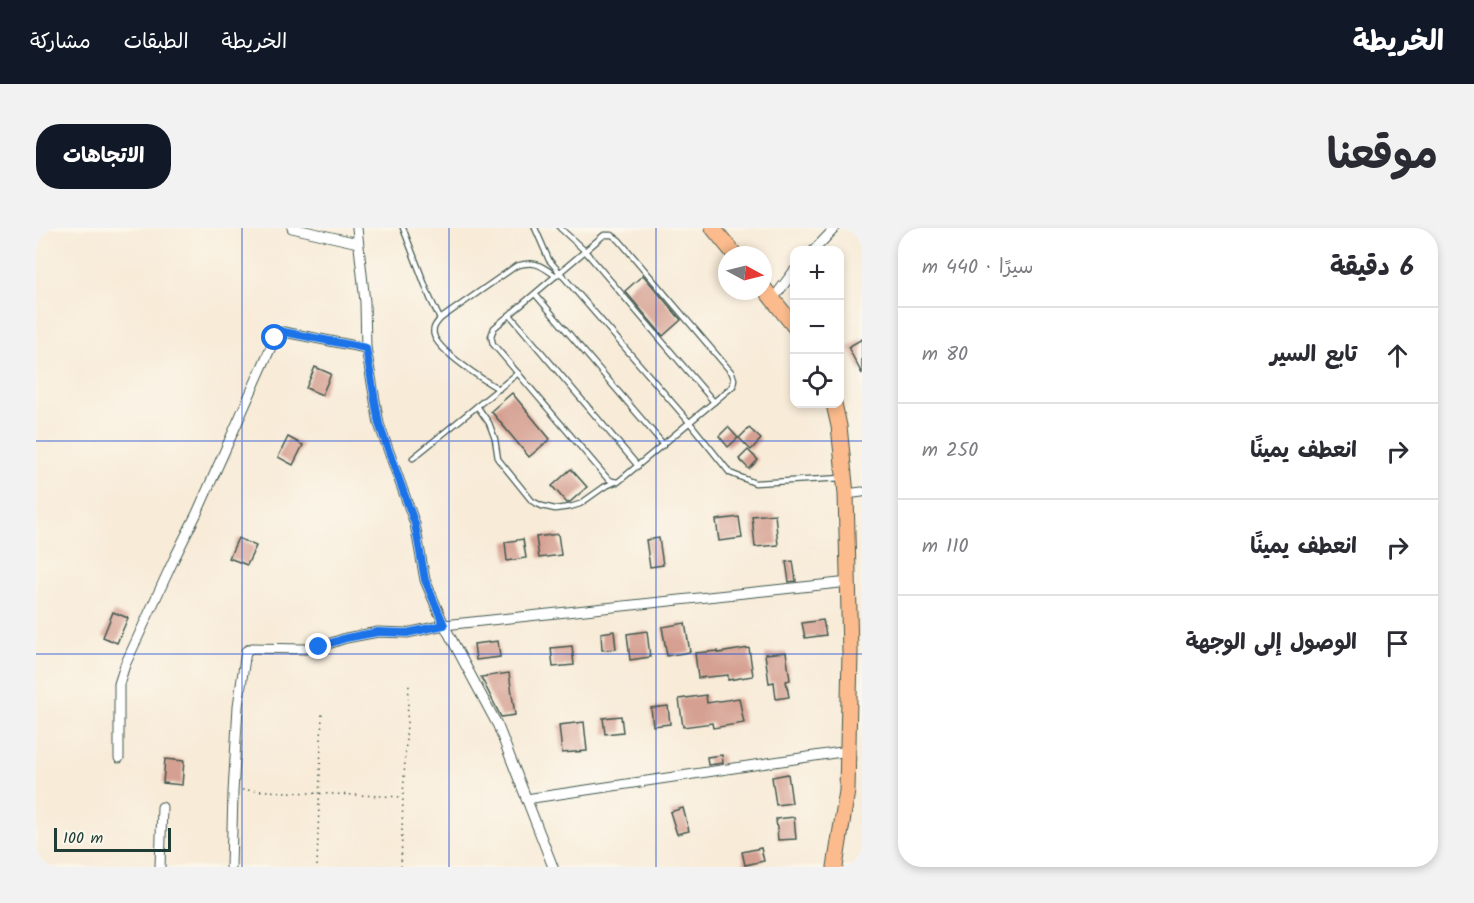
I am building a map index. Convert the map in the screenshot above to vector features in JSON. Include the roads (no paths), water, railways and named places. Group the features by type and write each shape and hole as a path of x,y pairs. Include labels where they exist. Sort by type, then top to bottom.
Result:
{"highway":[{"path":"712,228 727,246"},
{"path":"772,298 790,320"},
{"path":"835,408 844,477 854,493 849,582 847,791 835,867"}],"street":[{"path":"292,228 358,243"},
{"path":"357,228 365,302 366,348 379,424 415,524 425,580 444,625 498,726 553,867"},
{"path":"818,246 835,228"},
{"path":"772,290 790,276"},
{"path":"120,758 119,684 125,665 197,513 275,338 279,333 284,332 366,348"},
{"path":"231,867 238,706 246,651 252,648 304,649 378,632 407,633 444,625 849,582"},
{"path":"526,799 848,750"},
{"path":"160,867 162,807"}],"lane":[{"path":"403,228 440,319"},
{"path":"535,228 549,260 690,423 730,473 755,483 844,477"},
{"path":"560,228 585,252 714,402"},
{"path":"477,406 489,423 495,439 498,459 532,501 555,509 580,504 604,487 621,481 734,386 734,376 619,240 612,235 604,235 494,328 491,336 493,344 607,478 615,482"},
{"path":"499,388 485,381 452,356 433,334 434,326 440,319 516,266 527,262 536,264 556,276"},
{"path":"535,294 664,445"},
{"path":"510,315 638,466"},
{"path":"413,458 518,373"}]}
